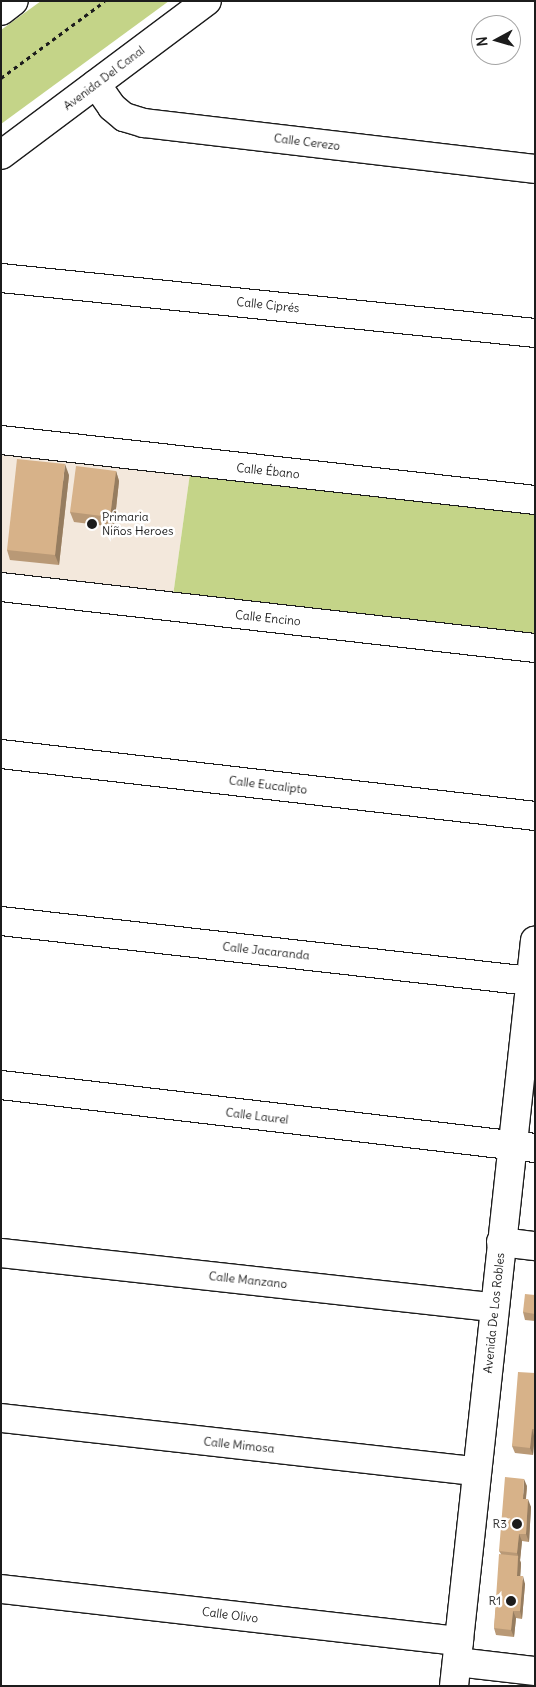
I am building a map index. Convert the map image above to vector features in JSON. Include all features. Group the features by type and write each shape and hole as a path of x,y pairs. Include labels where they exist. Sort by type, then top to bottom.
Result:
{"street":[{"path":"1,11 14,1"},
{"name":"Avenida Del Canal","path":"1,155 207,1"},
{"name":"Calle Cerezo","path":"96,84 112,107 124,117 144,123 535,169"},
{"name":"Calle Ciprés","path":"1,278 535,333"},
{"name":"Calle Ébano","path":"1,440 535,500"},
{"name":"Calle Encino","path":"1,587 535,648"},
{"name":"Calle Eucalipto","path":"1,754 535,816"},
{"name":"Calle Jacaranda","path":"1,921 530,981"},
{"name":"Avenida De Los Robles","path":"457,1663 501,1242 523,1147 529,1051 530,981 535,940"},
{"name":"Calle Laurel","path":"1,1086 523,1147"},
{"path":"501,1242 535,1246"},
{"name":"Calle Manzano","path":"1,1254 494,1307"},
{"name":"Calle Mimosa","path":"1,1418 476,1471"},
{"name":"Calle Olivo","path":"1,1589 457,1663 535,1670"}],"path":[{"path":"1,78 105,1"}],"shaded area":[{"name":"Primaria Niños Heroes","path":"1,450 191,466 172,603 1,581"}],"green space":[{"path":"41,1 169,1 1,124 1,30"},
{"path":"191,466 535,505 535,639 172,603"}],"building":[{"path":"17,459 65,464 55,555 7,550"},
{"path":"76,466 116,471 110,517 70,512"},
{"path":"525,1294 535,1295 535,1314 523,1312"},
{"path":"518,1372 535,1373 535,1429 532,1429 530,1448 512,1446"},
{"name":"R3","path":"505,1477 524,1479 523,1499 528,1499 526,1534 519,1534 517,1553 499,1551"},
{"name":"R1","path":"499,1554 518,1556 517,1576 523,1576 520,1611 513,1611 511,1630 494,1628"}],"place":[{"name":"Primaria Niños Heroes","path":"92,524"},
{"name":"R3","path":"517,1524"},
{"name":"R1","path":"511,1601"}]}
